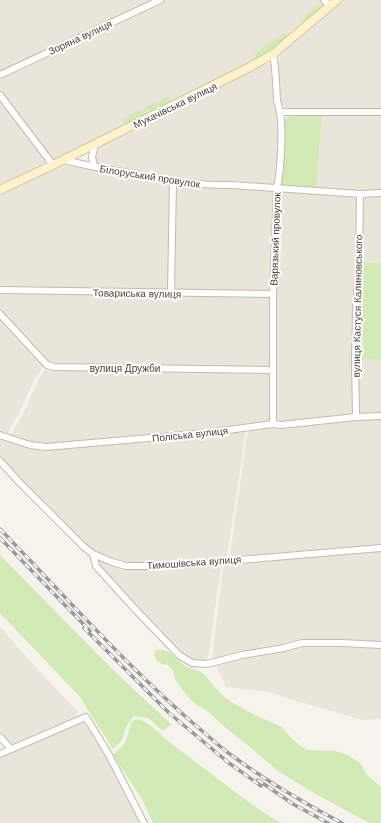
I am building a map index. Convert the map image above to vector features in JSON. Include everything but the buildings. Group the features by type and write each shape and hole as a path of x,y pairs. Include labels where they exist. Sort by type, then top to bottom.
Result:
{"street":[{"name":"Зоряна вулиця","path":"0,75 160,0"},
{"name":"Мукачівська вулиця","path":"0,190 95,145 250,67 273,54 327,3 337,0"},
{"name":"Варязький провулок","path":"273,54 276,68 277,102 280,112 281,137 279,180 277,188 273,294 273,424"},
{"path":"0,95 53,165"},
{"path":"280,112 381,112"},
{"path":"94,166 92,157 95,145"},
{"name":"Білоруський провулок","path":"64,160 173,181 212,186 232,185 360,194 381,193"},
{"path":"171,293 173,181"},
{"name":"вулиця Кастуся Калиновського","path":"356,417 354,360 359,263 360,194"},
{"name":"Товариська вулиця","path":"0,290 273,294"},
{"name":"вулиця Дружби","path":"0,314 46,365 54,367 272,370"},
{"name":"Поліська вулиця","path":"0,435 30,445 46,447 206,433 273,424 281,425 356,417 381,416"},
{"name":"Тимошівська вулиця","path":"0,461 52,515 93,554 126,566 182,565 381,548"},
{"path":"93,554 96,566 125,598 179,655 192,663 207,664 242,654 284,648 302,643 381,645"},
{"path":"0,754 86,717 109,755 144,823"},
{"path":"0,737 12,749"}],"shaded area":[{"path":"0,0 155,0 0,72"},
{"path":"164,0 322,0 324,2 322,10 272,52 58,161 49,157 0,92 0,77"},
{"path":"342,0 381,0 381,111 288,110 280,103 277,72 280,52"},
{"path":"264,64 269,64 273,67 278,114 276,183 272,186 207,183 97,166 93,157 98,148 186,105"},
{"path":"0,99 47,160 49,165 0,188"},
{"path":"322,114 381,115 381,191 360,192 316,189"},
{"path":"64,166 169,182 171,188 170,285 167,291 0,288 0,195"},
{"path":"177,183 212,188 274,191 271,289 267,292 176,291 173,284 175,189"},
{"path":"292,191 353,196 358,199 354,411 351,416 279,423 274,416 275,295 278,197 280,192"},
{"path":"381,195 381,263 361,262 363,200 366,197"},
{"path":"0,292 265,297 271,299 271,365 266,368 49,364 0,312"},
{"path":"0,317 44,366 34,380 20,411 6,436 0,433"},
{"path":"356,359 381,360 381,414 362,415 358,413"},
{"path":"45,369 266,372 270,375 270,419 267,423 248,426 46,445 31,443 10,436 24,412 38,380"},
{"path":"381,417 381,546 233,558 230,555 247,434 252,429"},
{"path":"241,430 245,432 242,459 227,555 223,559 181,563 127,563 98,554 85,546 0,459 0,437 30,447"},
{"path":"381,550 381,642 302,642 216,660 212,656 223,569 226,562"},
{"path":"95,557 111,563 218,564 221,568 209,654 205,662 192,661 180,654 96,562"},
{"path":"0,627 78,712 76,720 20,743 11,745 0,734"},
{"path":"342,644 381,647 381,719 363,720 270,692 226,687 216,665 243,656 302,645"},
{"path":"79,722 87,724 107,756 142,823 0,823 0,757"}],"green space":[{"path":"322,1 322,8 303,23 301,21 306,17 305,16"},
{"path":"284,33 288,37 259,58 256,58 255,53"},
{"path":"168,96 171,103 151,113 148,109 146,110 146,116 126,125 122,119"},
{"path":"322,114 316,189 282,186 280,183 283,123 290,116 294,115"},
{"path":"361,262 381,263 381,360 356,359"},
{"path":"0,555 114,671 171,724 163,731 148,718 134,716 127,725 122,740 113,749 80,697 0,613"},
{"path":"156,650 169,652 185,666 203,673 222,695 233,703 257,716 282,727 291,738 302,747 308,750 335,751 348,755 360,763 367,775 381,787 381,823 369,823 314,793 278,771 221,724 208,711 198,706 189,698 178,684 174,677 173,671 168,665 157,661 154,655"},
{"path":"138,719 153,727 173,745 240,796 281,823 153,823 142,799 113,755 125,742 132,721"}],"railway":[{"path":"0,529 123,658 174,707 217,744 273,784 342,823"},
{"path":"0,538 90,631"},
{"path":"84,628 169,713 229,763 261,786"},
{"path":"258,780 293,804 328,823"}]}
